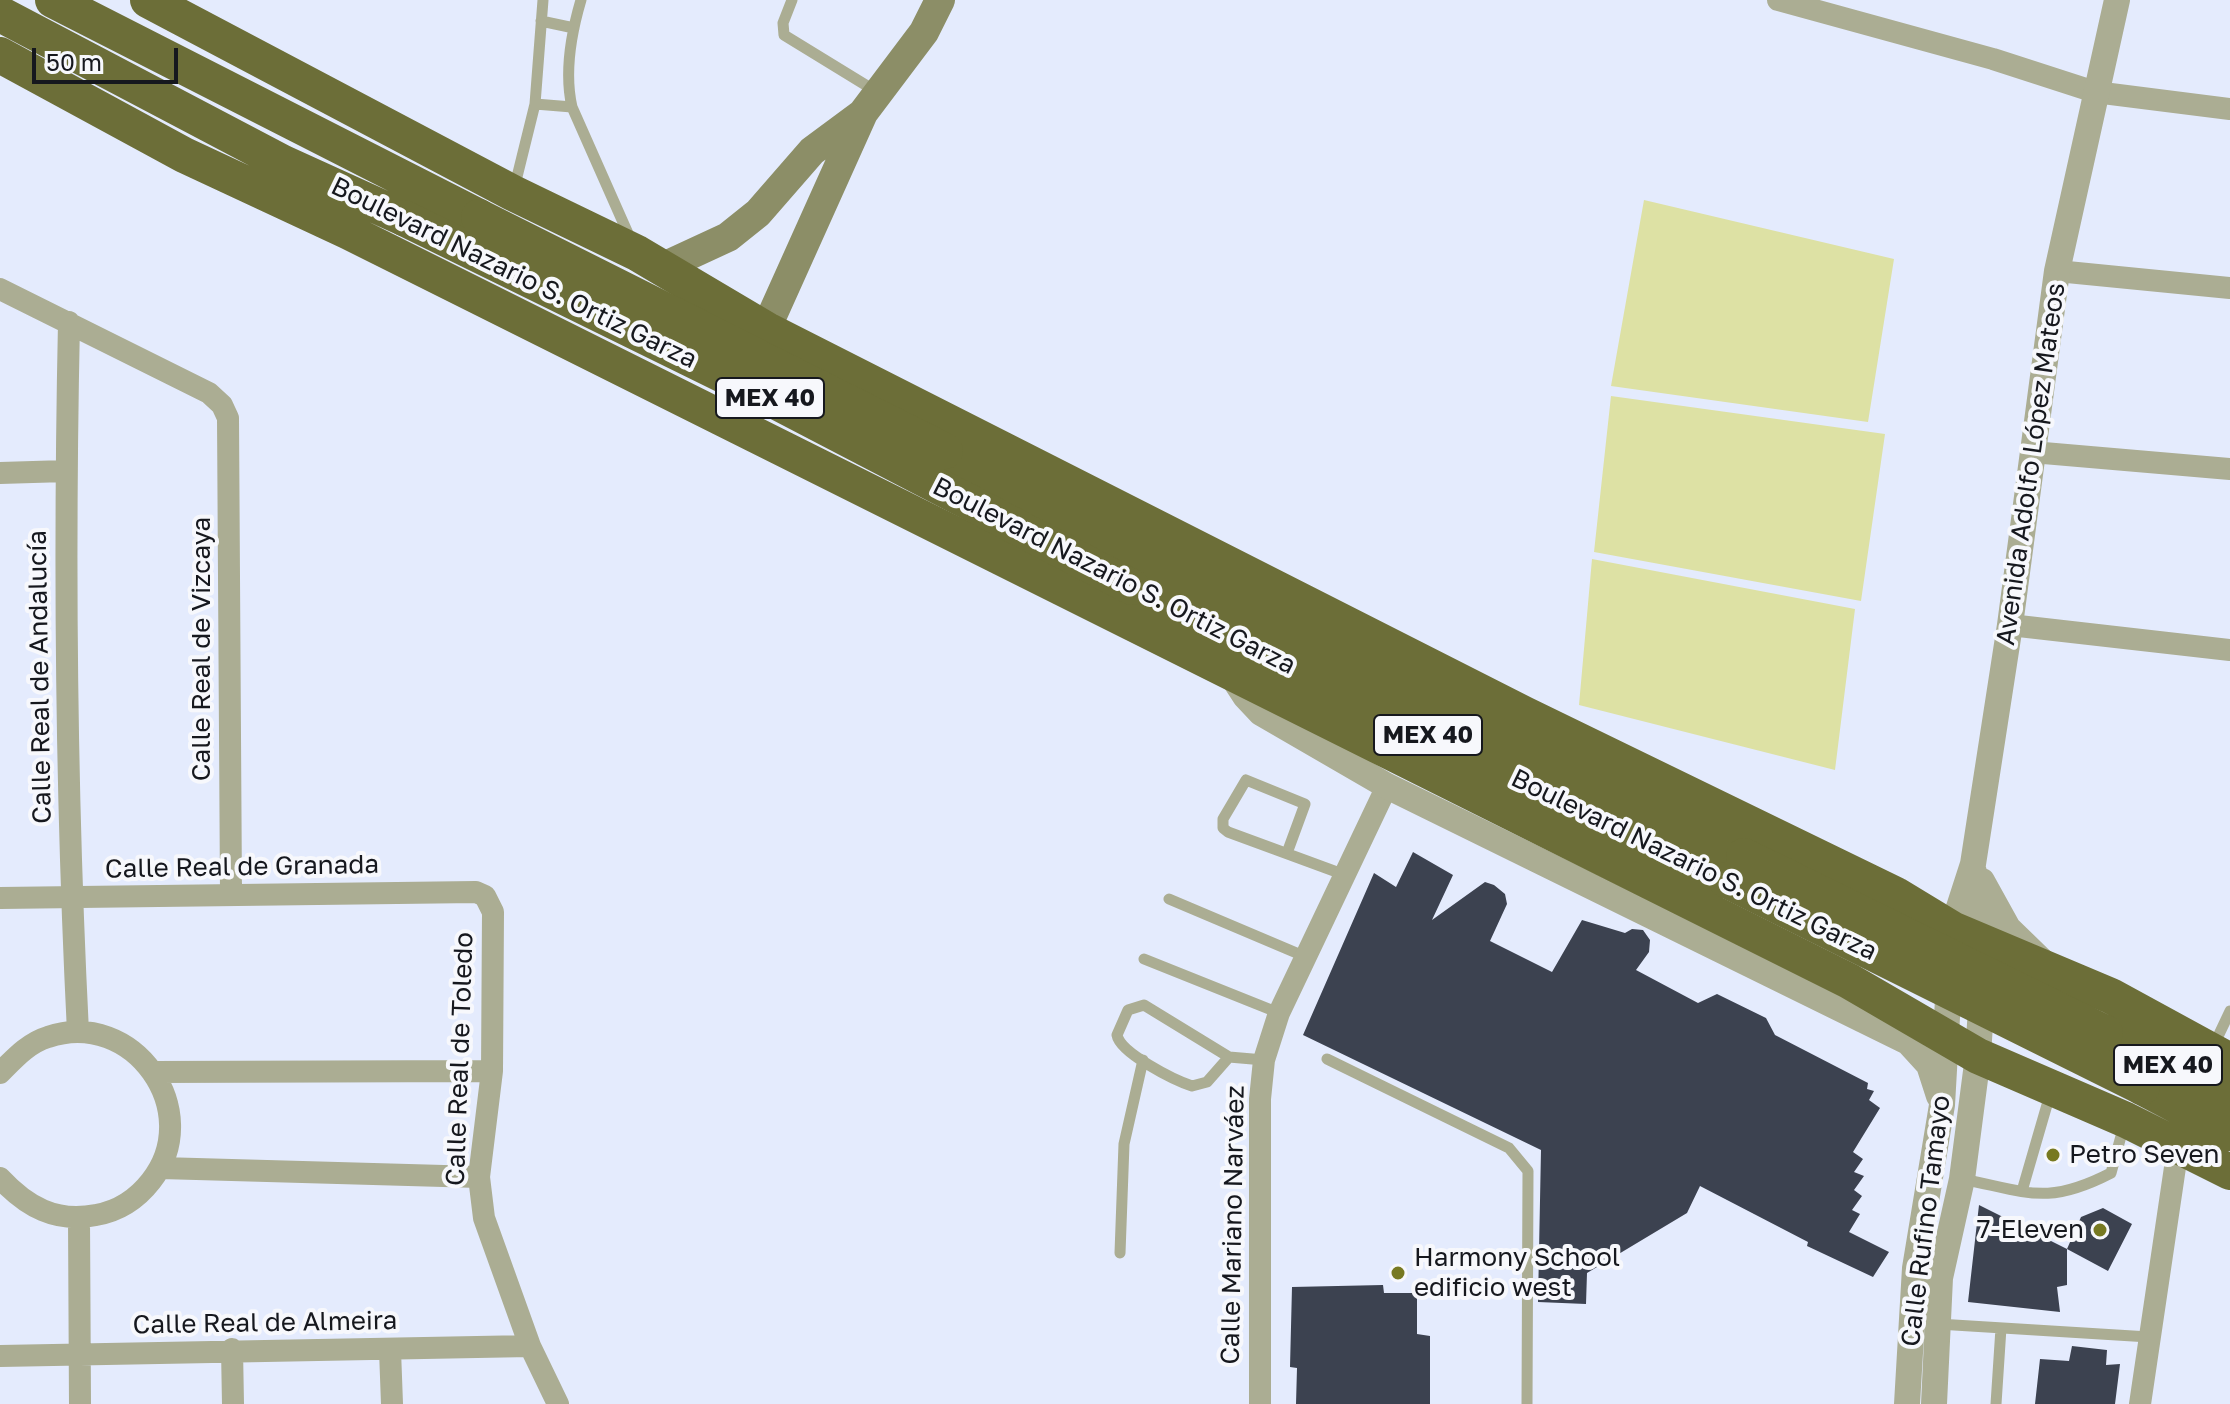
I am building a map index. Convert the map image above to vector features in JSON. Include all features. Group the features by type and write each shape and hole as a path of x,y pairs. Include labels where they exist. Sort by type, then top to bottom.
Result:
{"highway":[{"name":"Boulevard Nazario S. Ortiz Garza","path":"53,0 1459,714 1735,868 2230,1133"},
{"path":"148,0 188,15 252,54 513,193 649,261 767,330 1524,714 1896,895 1952,929 2111,996 2220,1056"},
{"name":"Boulevard Nazario S. Ortiz Garza","path":"0,14 272,157 404,218 754,390 1295,669 2105,1033 2230,1097"},
{"path":"252,54 363,160"},
{"path":"0,55 184,155 347,231 722,417 1849,981 1963,1047 2126,1120 2230,1172"},
{"path":"272,157 347,231"},
{"path":"1019,565 1055,576 1227,652 1295,669"},
{"path":"1459,714 1524,714"},
{"path":"1849,981 1868,971 1888,947 1897,915 1896,895"},
{"path":"2065,1093 2059,1056 2062,1037 2074,1014 2088,1002 2111,996"}],"main road":[{"path":"649,261 728,237 758,213 812,151 870,102 924,32 940,0"},
{"path":"722,417 767,330 870,102"}],"street":[{"path":"1778,0 1993,59 2095,92 2230,109"},
{"name":"Avenida Adolfo López Mateos","path":"1963,1047 1952,929 1973,864 2010,625 2057,271 2117,0"},
{"path":"2057,271 2230,288"},
{"path":"0,289 69,322"},
{"name":"Calle Real de Vizcaya","path":"69,322 209,393 222,405 230,435 231,894"},
{"name":"Calle Real de Andalucía","path":"69,322 66,471 71,898 78,1032"},
{"path":"2032,452 2230,469"},
{"path":"0,473 66,471"},
{"path":"2010,625 2230,650"},
{"path":"1230,673 1261,713 1387,786 1908,1042 1929,1065 1942,1105"},
{"name":"Calle Mariano Narváez","path":"1260,1404 1260,1099 1264,1060 1279,1013 1387,786"},
{"path":"1963,1047 1985,944 1973,864"},
{"path":"1973,864 2008,928 2050,969"},
{"name":"Calle Real de Granada","path":"0,898 476,892 485,896"},
{"name":"Calle Real de Toledo","path":"485,896 493,912 492,1071 479,1177 484,1218 492,1248 530,1346 558,1404"},
{"path":"0,1073 20,1052 47,1037 78,1032 108,1036 135,1051 155,1072 169,1103 171,1136 161,1168 140,1195 111,1212 79,1219 48,1214 21,1200 0,1178"},
{"name":"Calle Rufino Tamayo","path":"1907,1404 1915,1268 1942,1105 1963,1047"},
{"name":"Calle Rufino Tamayo","path":"1934,1404 1937,1324 1946,1242 1962,1179 1963,1047"},
{"path":"155,1072 492,1071"},
{"path":"2140,1404 2178,1147"},
{"path":"161,1168 479,1177"},
{"path":"79,1219 80,1404"},
{"name":"Calle Real de Almeira","path":"0,1356 232,1349 390,1350 530,1346"},
{"path":"232,1349 233,1404"},
{"path":"390,1350 392,1404"}],"lane":[{"path":"513,193 535,104 543,0"},
{"path":"581,0 568,73 572,107 649,261"},
{"path":"792,0 783,23 784,35 870,102"},
{"path":"541,21 574,28"},
{"path":"535,104 572,107"},
{"path":"1287,853 1305,804 1246,780 1223,819 1223,828 1287,853 1345,875"},
{"path":"1169,899 1306,957"},
{"path":"1144,959 1279,1013"},
{"path":"1229,1057 1207,1082 1192,1086 1143,1060 1117,1040 1128,1010 1138,1005 1168,1017 1229,1057 1264,1060"},
{"path":"2220,1056 2230,1011"},
{"path":"1327,1059 1509,1148 1528,1171 1527,1404"},
{"path":"1120,1253 1124,1144 1143,1060"},
{"path":"2022,1191 2065,1093"},
{"path":"1962,1179 2046,1196 2069,1192 2111,1173 2126,1120"},
{"path":"1937,1324 2149,1337"},
{"path":"1996,1404 2001,1328"}],"green space":[{"path":"1644,200 1894,259 1868,422 1611,386"},
{"path":"1611,396 1885,434 1861,601 1594,552"},
{"path":"1592,559 1855,609 1835,770 1579,705"}],"building":[{"path":"1413,852 1453,875 1432,920 1485,882 1494,885 1505,894 1507,904 1490,941 1552,972 1582,920 1625,933 1632,929 1643,930 1650,940 1649,952 1636,970 1698,1003 1717,994 1766,1018 1775,1035 1868,1083 1867,1089 1874,1091 1869,1100 1880,1108 1853,1152 1863,1159 1854,1172 1864,1176 1854,1190 1862,1196 1852,1210 1860,1214 1849,1232 1889,1252 1873,1277 1807,1246 1808,1242 1700,1186 1687,1213 1587,1273 1586,1304 1538,1302 1541,1150 1303,1035 1374,873 1396,887"},
{"path":"1979,1205 2067,1249 2067,1285 2057,1287 2060,1312 1968,1302"},
{"path":"2103,1208 2132,1224 2108,1271 2067,1249 2081,1217"},
{"path":"1383,1285 1384,1293 1417,1293 1417,1334 1430,1336 1430,1404 1296,1404 1297,1368 1290,1367 1292,1287"},
{"path":"2072,1346 2107,1350 2106,1365 2120,1364 2115,1404 2035,1404 2040,1359 2069,1361"}],"place":[{"name":"Petro Seven","path":"2053,1155"},
{"name":"7-Eleven","path":"2100,1230"},
{"name":"Harmony School edificio west","path":"1398,1273"}]}
